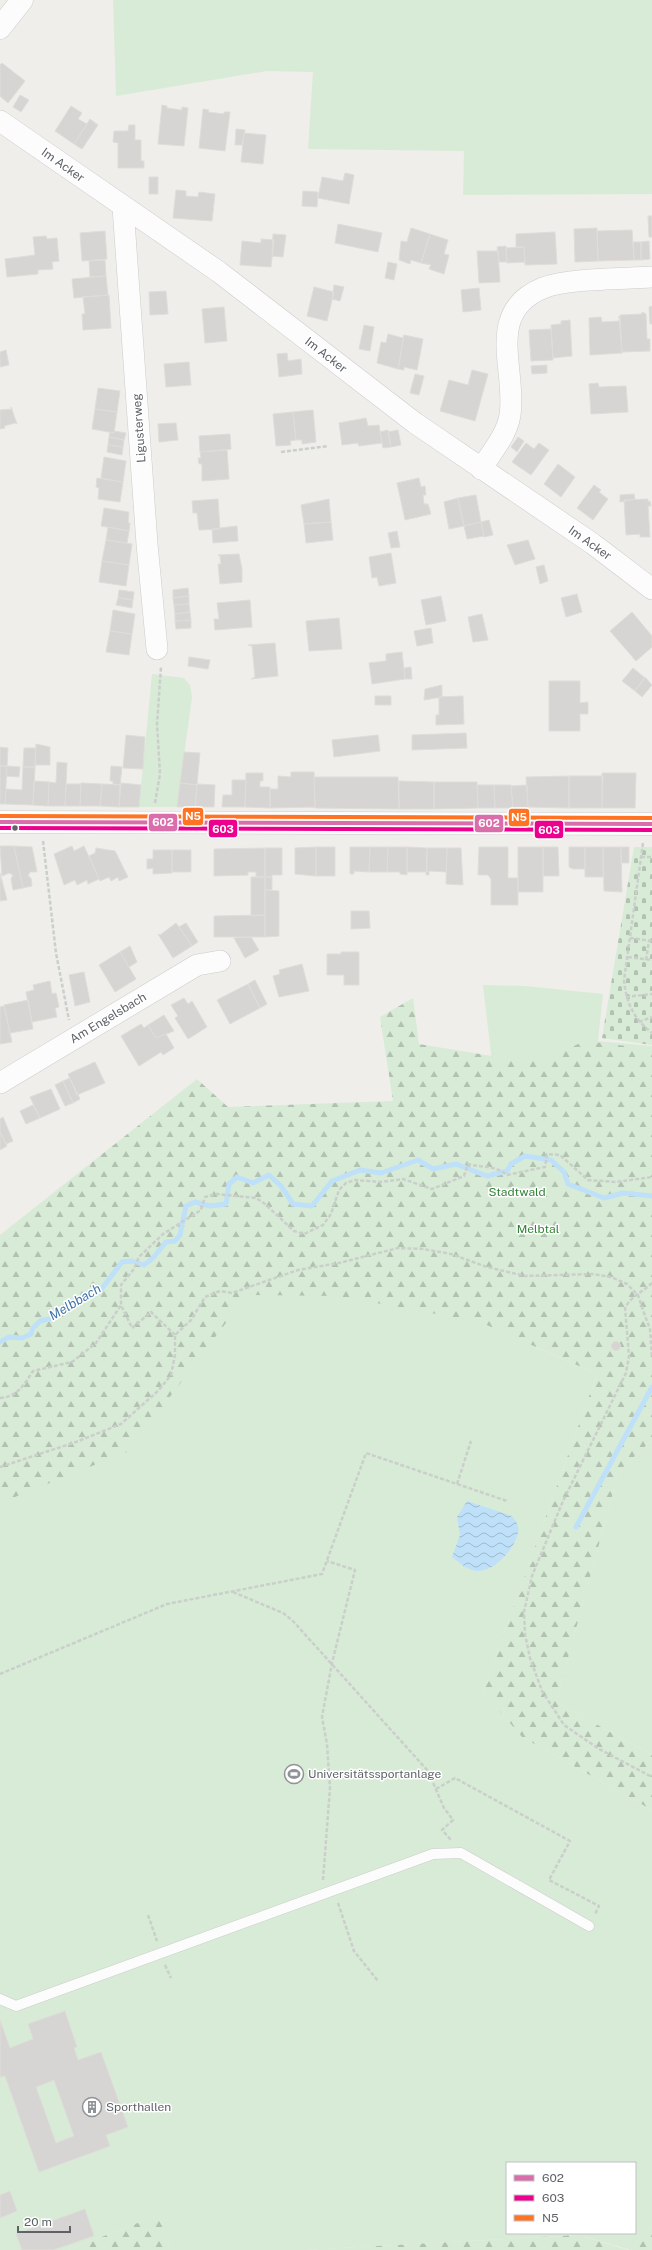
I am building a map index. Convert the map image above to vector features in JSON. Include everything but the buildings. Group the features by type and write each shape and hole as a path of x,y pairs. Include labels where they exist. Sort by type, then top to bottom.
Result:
{"street":[{"path":"0,28 22,0"},
{"name":"Im Acker","path":"0,122 223,275 415,423 593,544 652,589"},
{"name":"Ligusterweg","path":"123,207 147,544 159,658"},
{"path":"481,469 500,438 510,415 506,338 513,315 520,306 534,292 561,283 652,277"},
{"path":"0,822 649,824"},
{"name":"Am Engelsbach","path":"0,1083 197,965 220,961"}],"lane":[{"path":"0,1999 16,2006 160,1955 329,1891 433,1854 462,1853 589,1926"}],"path":[{"path":"281,452 328,446"},
{"path":"155,807 160,774 157,724 159,658"},
{"path":"649,824 641,857 624,980 626,997 639,1022 652,1034"},
{"path":"43,837 56,953 74,1038"},
{"path":"641,857 652,857"},
{"path":"630,938 650,941 646,960"},
{"path":"628,957 652,960"},
{"path":"626,997 652,994"},
{"path":"639,1022 652,1017"},
{"path":"176,1335 151,1312 132,1328 121,1305 121,1285 134,1269 139,1257 163,1234 202,1210 205,1199 217,1194 256,1198 265,1204 294,1231 304,1234 323,1225 331,1214 339,1190 346,1183 355,1180 381,1182 403,1179 432,1189 464,1176 468,1164 481,1168 496,1167 507,1175 545,1167 547,1154 560,1155 588,1180 616,1182 652,1178"},
{"path":"0,1467 76,1442 121,1424 158,1391 171,1375 175,1355 176,1335 191,1320 205,1297 220,1291 232,1293 298,1270 339,1263 398,1248 423,1249 452,1254 487,1267 525,1276 592,1274 611,1277 627,1284 638,1295 650,1329 652,1358"},
{"path":"651,1284 638,1295 633,1297 625,1308 629,1356 626,1372 563,1501 532,1576 524,1612 525,1634 530,1658 542,1691 564,1725 599,1749 652,1777"},
{"path":"0,1398 15,1394 24,1385 33,1371 72,1362 96,1343 121,1305"},
{"path":"457,1484 471,1441"},
{"path":"0,1674 167,1604 322,1574 366,1453 507,1501"},
{"path":"327,1561 355,1570 332,1663 322,1717 327,1744 330,1788 323,1879 354,1951 378,1980"},
{"path":"233,1591 283,1613 292,1620 428,1771 444,1808 453,1820 442,1830 462,1853"},
{"path":"436,1789 455,1778 486,1793 570,1840 547,1881 599,1906 589,1926"}],"green space":[{"path":"113,0 652,0 652,194 463,195 464,151 308,149 313,72 267,71 116,96"},
{"path":"152,674 184,678 190,685 192,697 177,807 139,807"},
{"path":"634,847 652,847 652,1045 602,1038"},
{"name":"Universitätssportanlage","path":"483,985 525,986 603,994 598,1041 652,1046 652,1380 533,1346 597,1374 483,1692 522,1737 652,1810 652,2225 631,2250 578,2235 304,2250 172,2250 158,2215 68,2250 0,2250 0,1312 499,1122"},
{"name":"Stadtwald","path":"413,998 419,1044 498,1057 550,1058 584,1041 652,1049 652,1440 619,1471 556,1702 652,1755 652,1810 522,1737 483,1692 597,1374 480,1322 338,1296 247,1295 129,1451 0,1503 0,1235 197,1079 228,1107 393,1101 380,1017"},
{"path":"652,1440 652,1755 556,1702 619,1471"},
{"path":"158,2215 172,2250 68,2250"},
{"path":"652,2225 652,2250 631,2250"},
{"path":"578,2235 628,2250 304,2250"}],"water":[{"path":"467,1501 512,1516 518,1526 516,1539 508,1553 496,1564 483,1571 470,1569 452,1557 460,1535 457,1517"}],"waterway":[{"name":"Melbbach","path":"0,1342 9,1337 22,1338 31,1334 33,1328 40,1321 53,1318 65,1306 81,1297 100,1291 122,1262 132,1261 144,1265 153,1258 166,1242 175,1241 180,1235 186,1206 195,1202 210,1206 226,1204 229,1184 237,1177 253,1183 269,1175 281,1186 293,1204 312,1206 332,1181 360,1170 381,1173 418,1160 433,1169 456,1164 487,1176 507,1171 511,1164 525,1156 551,1160 564,1172 568,1184 604,1198 623,1193 652,1196"},
{"path":"576,1527 652,1387"}],"transit line":[{"name":"N5","path":"0,816 652,818"},
{"name":"602","path":"0,822 652,824"},
{"name":"603","path":"0,828 652,830"}],"place":[{"name":"Universitätssportanlage","path":"294,1774"},
{"name":"Sporthallen","path":"92,2107"}],"park label":[{"name":"Melbtal","path":"538,1229"}]}
